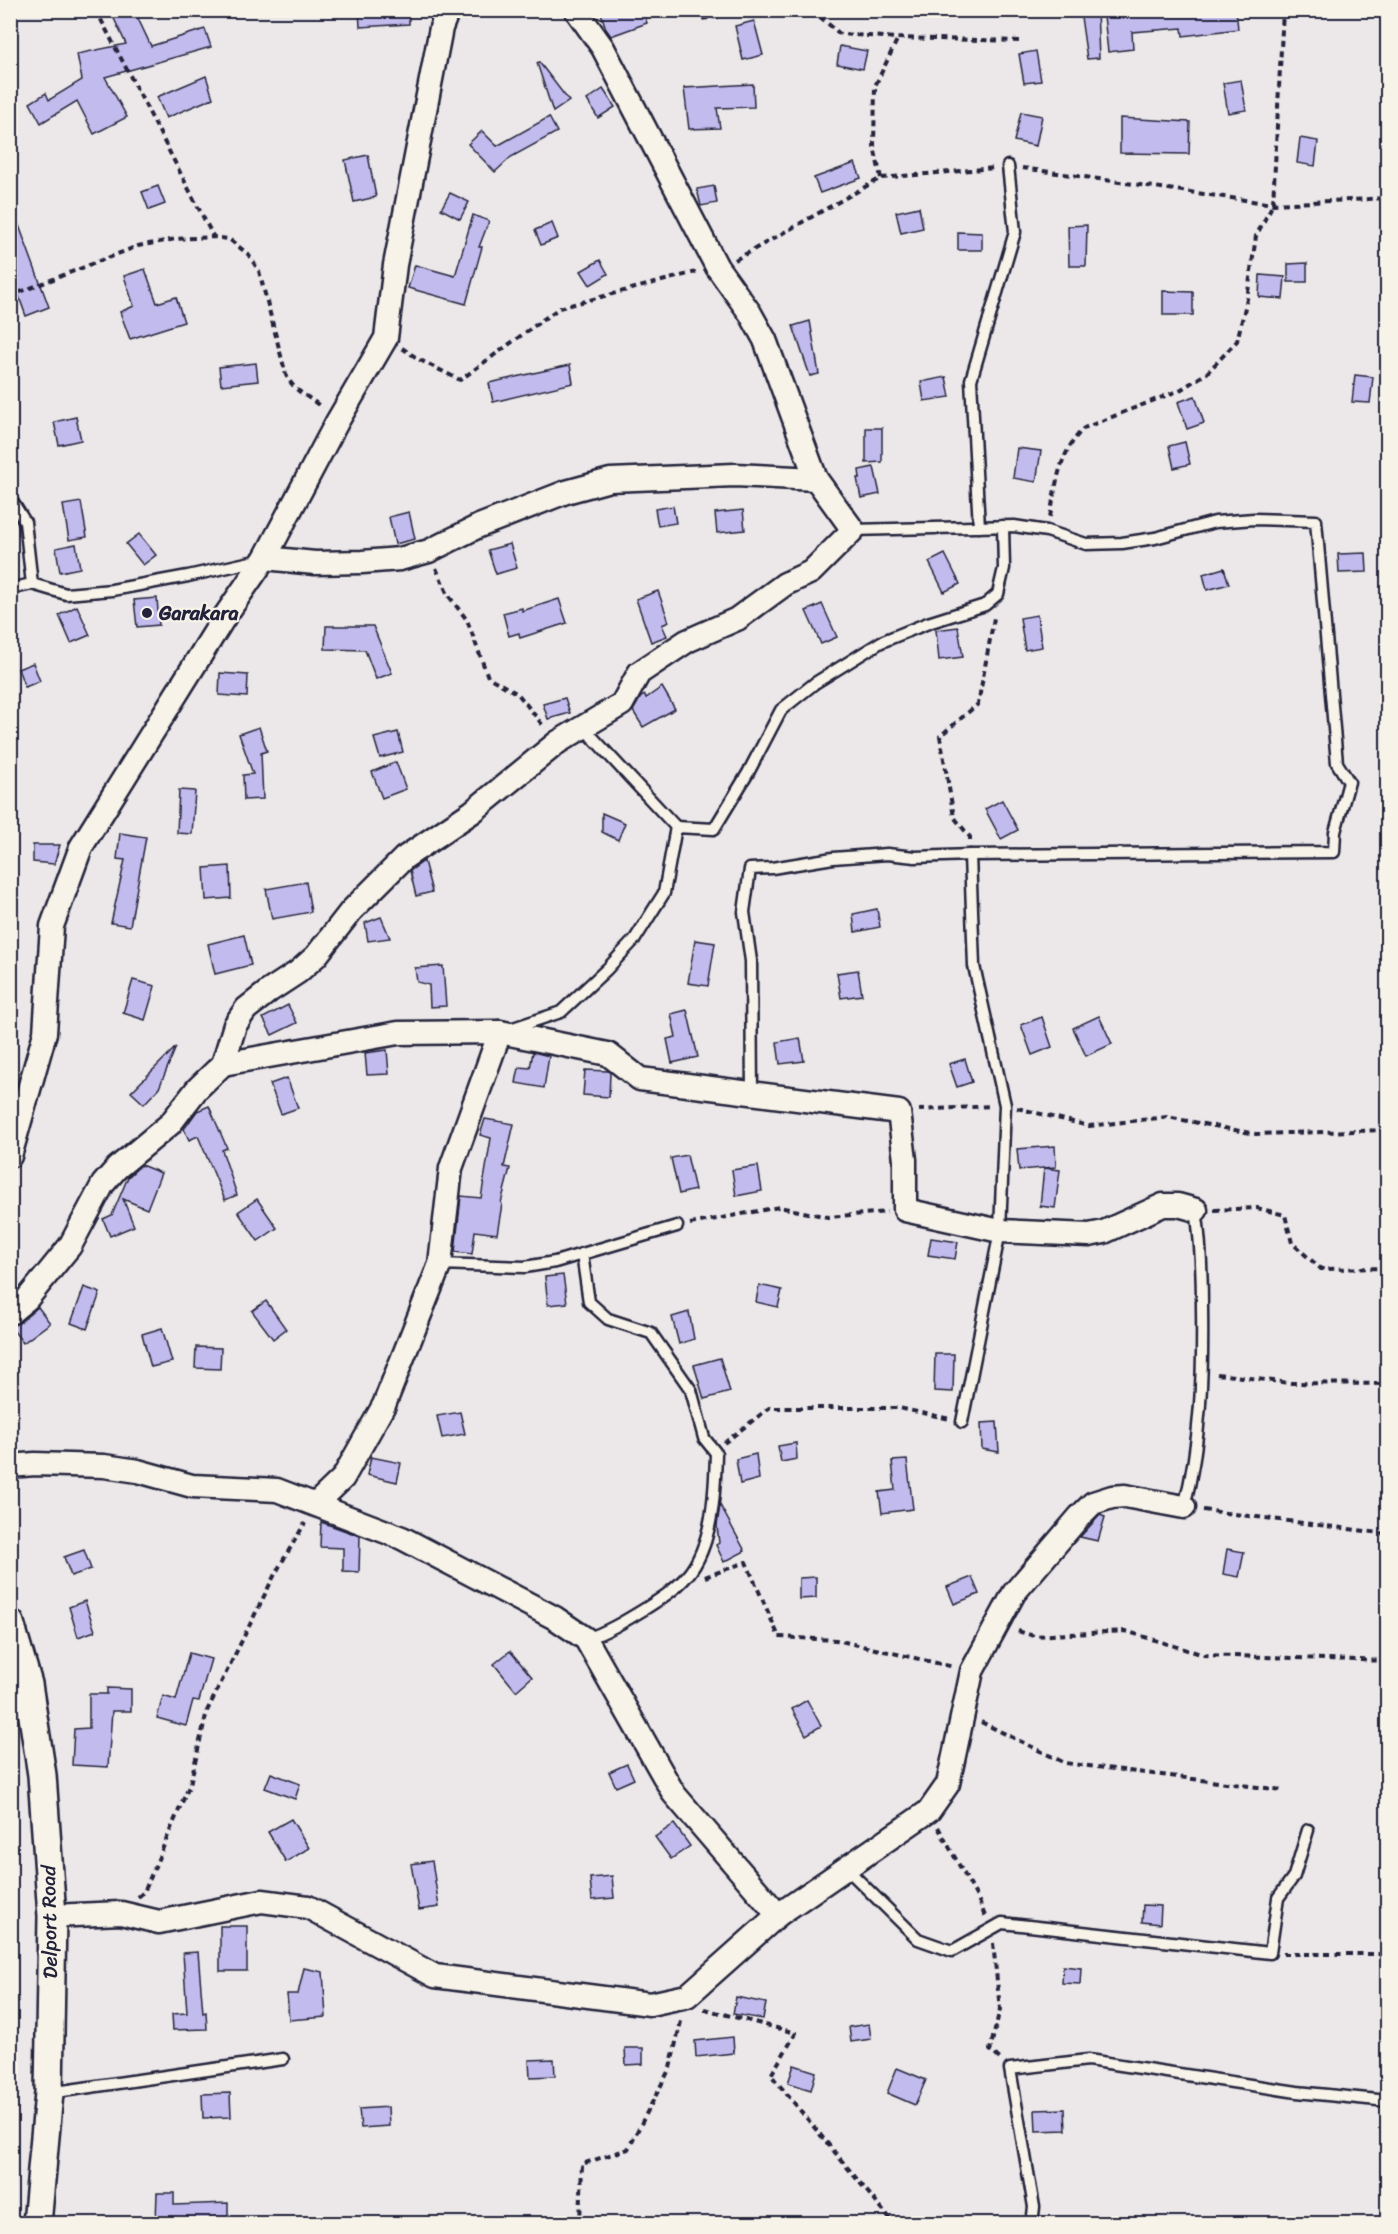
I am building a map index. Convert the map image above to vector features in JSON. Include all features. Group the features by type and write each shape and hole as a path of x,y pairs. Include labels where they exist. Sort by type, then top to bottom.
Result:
{"street":[{"path":"10,1156 45,1033 52,926 81,847 225,616 265,558 337,422 386,338 394,265 441,28 448,10"},
{"path":"10,1313 27,1299 70,1245 103,1185 117,1168 170,1124 197,1089 223,1064 235,1025 246,1009 298,972 316,956 351,911 404,858 472,812 558,742 622,704 639,673 687,641 737,619 785,584 811,572 853,530 816,479 765,340 750,313 717,267 603,48 576,10"},
{"path":"265,558 315,562 400,559 429,551 521,509 566,492 610,480 735,475 816,479"},
{"path":"223,1064 398,1033 500,1032 608,1054 639,1078 899,1112 905,1160 905,1210 1000,1231 1089,1235 1104,1232 1163,1205 1178,1205 1196,1210"},
{"path":"316,1504 343,1478 384,1405 440,1263 451,1168 500,1032"},
{"path":"10,1466 35,1464 104,1466 138,1471 192,1486 277,1490 402,1538 555,1617 586,1639 674,1794 778,1915"},
{"path":"52,1916 121,1913 159,1922 262,1901 308,1907 435,1976 650,2004 687,1996 778,1915 929,1811 948,1784 972,1671 997,1624 1014,1593 1093,1503 1112,1497 1125,1496 1184,1507"},
{"name":"Delport Road","path":"10,1623 28,1684 42,1775 52,1916 49,2093 37,2223"}],"lane":[{"path":"979,527 972,381 1015,232 1008,166"},
{"path":"10,498 25,522 32,584"},
{"path":"752,1094 751,961 744,912 750,868 771,868 833,858 887,854 915,858 970,855 1334,852 1335,832 1349,782 1337,763 1316,521 1254,519 1215,522 1155,538 1122,543 1086,544 1047,531 1003,526 853,530"},
{"path":"583,727 676,827 714,829 748,773 781,710 815,683 881,642 928,622 986,605 998,594 1004,568 1003,526"},
{"path":"10,589 32,584 66,594 112,590 188,576 265,558"},
{"path":"500,1032 561,1012 608,969 635,939 664,894 676,827"},
{"path":"962,1422 1000,1231 1005,1105 974,966 970,855"},
{"path":"1184,1507 1193,1474 1201,1372 1202,1283 1196,1210"},
{"path":"440,1263 525,1267 582,1254 677,1226"},
{"path":"582,1254 589,1302 608,1318 651,1333 691,1390 704,1438 717,1453 711,1517 700,1553 688,1575 658,1601 604,1633 586,1639"},
{"path":"846,1868 918,1939 952,1951 1002,1923 1270,1953 1278,1898 1294,1876 1308,1830"},
{"path":"49,2093 283,2059"},
{"path":"1032,2223 1034,2206 1010,2069 1088,2060 1297,2092 1388,2101"}],"path":[{"path":"96,10 213,237"},
{"path":"699,10 701,19 762,10"},
{"path":"812,10 840,34 1019,41"},
{"path":"1047,531 1060,465 1074,437 1084,428 1189,384 1207,374 1237,341 1247,299 1256,236 1273,204 1283,10"},
{"path":"881,178 874,147 875,87 898,38"},
{"path":"386,338 420,360 460,380 559,308 717,267 744,256 881,178 1008,166 1273,204 1388,198"},
{"path":"10,296 138,246 176,239 213,237 229,239 248,254 259,271 286,375 302,396 316,403 337,422"},
{"path":"429,551 448,595 467,620 488,677 518,694 558,742"},
{"path":"970,855 970,837 954,817 940,736 978,704 994,616 986,605"},
{"path":"899,1112 1005,1105 1089,1126 1167,1117 1256,1134 1388,1130"},
{"path":"677,1226 780,1207 828,1216 905,1210"},
{"path":"1196,1210 1257,1208 1285,1215 1292,1243 1321,1269 1388,1268"},
{"path":"1201,1372 1290,1383 1388,1384"},
{"path":"717,1453 718,1447 769,1408 899,1408 962,1422"},
{"path":"121,1913 144,1892 190,1784 207,1711 275,1574 316,1504"},
{"path":"1184,1507 1388,1534"},
{"path":"693,1567 697,1580 746,1562 779,1637 836,1640 972,1671"},
{"path":"997,1624 1034,1636 1125,1631 1204,1655 1388,1661"},
{"path":"964,1714 1065,1763 1282,1790"},
{"path":"929,1811 978,1899 989,1930 995,1950 1000,2009 990,2050 1010,2069"},
{"path":"1270,1953 1388,1954"},
{"path":"580,2223 582,2164 628,2150 670,2068 687,1996 702,2008 796,2033 771,2075 894,2223"}],"building":[{"path":"110,10 134,10 151,46 205,29 211,47 105,77 127,117 94,134 77,101 41,123 30,103 46,93 49,100 82,80 77,54 126,44"},
{"path":"359,10 409,10 409,24 360,27"},
{"path":"600,10 643,10 647,23 611,36 606,29"},
{"path":"1080,10 1097,10 1099,58 1087,59"},
{"path":"1163,10 1236,10 1238,29 1183,36 1182,28 1132,32 1133,49 1108,52 1104,16"},
{"path":"754,21 763,55 743,60 735,26"},
{"path":"840,46 867,51 863,69 837,64"},
{"path":"1036,51 1041,81 1024,83 1019,54"},
{"path":"539,62 569,101 553,112 537,63"},
{"path":"206,76 213,98 166,118 157,97"},
{"path":"1241,80 1246,110 1228,113 1223,83"},
{"path":"753,84 754,107 717,108 720,128 689,129 684,88"},
{"path":"603,89 615,107 598,118 587,100"},
{"path":"1021,112 1042,116 1036,146 1014,141"},
{"path":"549,117 557,132 511,157 495,172 468,144 482,131 497,146"},
{"path":"1120,118 1190,122 1189,154 1120,153"},
{"path":"1300,138 1318,141 1315,166 1297,163"},
{"path":"368,155 376,197 354,202 345,160"},
{"path":"855,163 861,178 820,193 814,178"},
{"path":"158,186 165,204 149,210 142,192"},
{"path":"714,186 717,203 701,206 697,189"},
{"path":"450,193 469,202 460,219 441,209"},
{"path":"919,207 923,228 901,233 896,212"},
{"path":"13,209 49,307 26,316 10,272 10,210"},
{"path":"473,215 489,221 479,247 482,247 466,304 408,288 415,265 455,276"},
{"path":"552,223 558,238 541,245 535,230"},
{"path":"1087,225 1086,266 1069,266 1068,226"},
{"path":"958,232 982,233 982,250 958,250"},
{"path":"600,260 608,274 590,285 581,271"},
{"path":"1307,263 1307,282 1288,282 1288,264"},
{"path":"145,269 157,303 176,297 184,322 130,339 120,312 134,306 124,276"},
{"path":"1260,275 1285,277 1283,299 1259,297"},
{"path":"1163,291 1193,292 1193,315 1163,315"},
{"path":"810,321 819,374 810,376 793,326"},
{"path":"256,363 258,381 221,385 219,367"},
{"path":"570,365 573,383 493,402 489,383"},
{"path":"1355,375 1373,377 1370,403 1352,402"},
{"path":"946,377 950,397 924,401 921,382"},
{"path":"1195,396 1204,423 1187,429 1178,402"},
{"path":"76,417 81,440 59,445 54,422"},
{"path":"866,428 882,428 882,462 866,463"},
{"path":"1185,442 1190,464 1174,468 1169,446"},
{"path":"1017,448 1041,451 1036,482 1013,478"},
{"path":"874,467 880,494 861,498 857,478 860,478 859,470"},
{"path":"81,502 87,537 69,540 63,505"},
{"path":"673,506 676,523 658,526 655,509"},
{"path":"743,510 745,530 717,533 715,513"},
{"path":"409,512 415,539 395,544 389,517"},
{"name":"Garakara","path":"139,534 156,555 143,565 126,544"},
{"path":"76,544 80,568 60,572 56,548"},
{"path":"510,544 517,568 496,574 488,550"},
{"path":"1366,553 1367,572 1339,573 1338,554"},
{"path":"945,554 960,584 944,592 929,562"},
{"path":"1224,568 1229,584 1207,590 1203,574"},
{"path":"658,591 669,622 662,625 667,636 651,642 636,599"},
{"name":"Garakara","path":"157,598 159,625 137,627 134,600"},
{"path":"559,599 567,623 520,638 519,633 509,636 503,613 522,608 522,611"},
{"path":"822,604 837,637 821,644 806,611"},
{"path":"77,606 90,635 71,643 59,615"},
{"path":"1037,615 1042,647 1025,650 1020,618"},
{"path":"326,626 373,626 392,673 376,679 365,650 325,649"},
{"path":"958,627 963,657 939,660 936,630"},
{"path":"33,663 40,681 25,687 18,669"},
{"path":"220,673 248,675 247,697 219,695"},
{"path":"662,687 675,709 643,727 633,711 641,697 645,695 646,698"},
{"path":"565,698 570,713 548,719 543,704"},
{"path":"259,727 267,751 261,753 263,799 244,800 243,775 253,774 239,734"},
{"path":"398,732 403,752 380,758 374,738"},
{"path":"396,762 406,789 382,798 372,772"},
{"path":"179,790 195,791 192,834 177,833"},
{"path":"1002,800 1018,830 1001,839 985,809"},
{"path":"602,813 625,823 618,840 602,832"},
{"path":"120,833 146,837 130,926 111,923 125,860 117,859"},
{"path":"33,845 60,845 54,864 33,862"},
{"path":"424,861 432,892 416,896 410,871"},
{"path":"230,866 231,898 206,900 204,868"},
{"path":"306,882 311,912 272,919 266,889"},
{"path":"877,909 880,927 855,932 853,914"},
{"path":"381,917 390,938 368,941 365,923"},
{"path":"244,935 251,965 215,974 208,944"},
{"path":"695,940 715,943 708,986 688,983"},
{"path":"443,966 446,1006 430,1007 429,985 417,982 415,968"},
{"path":"858,970 862,995 841,998 837,973"},
{"path":"133,980 155,986 145,1020 123,1013"},
{"path":"288,1005 297,1023 272,1035 263,1018"},
{"path":"687,1010 698,1057 672,1063 667,1039 676,1037 671,1014"},
{"path":"1099,1016 1112,1044 1086,1056 1073,1028"},
{"path":"1042,1017 1052,1047 1032,1055 1021,1025"},
{"path":"800,1038 804,1061 780,1064 777,1042"},
{"path":"176,1047 159,1088 144,1104 131,1092"},
{"path":"387,1050 389,1074 367,1075 365,1053"},
{"path":"533,1052 549,1056 544,1088 516,1083 519,1067 530,1068"},
{"path":"965,1059 972,1082 957,1087 949,1064"},
{"path":"585,1070 610,1073 609,1097 583,1095"},
{"path":"287,1078 298,1108 281,1114 270,1084"},
{"path":"209,1106 227,1148 222,1150 237,1195 225,1200 198,1136 189,1140 184,1129 197,1111"},
{"path":"485,1119 514,1124 504,1167 510,1168 501,1203 497,1234 475,1231 472,1254 455,1252 461,1196 481,1198 491,1138 480,1135"},
{"path":"1055,1146 1056,1167 1019,1170 1017,1149"},
{"path":"687,1155 695,1190 679,1194 671,1158"},
{"path":"141,1165 161,1173 147,1209 123,1199 134,1226 110,1236 103,1219 112,1215 128,1177"},
{"path":"758,1166 762,1191 736,1196 732,1170"},
{"path":"1044,1168 1060,1170 1055,1208 1040,1206"},
{"path":"257,1199 277,1228 258,1241 238,1212"},
{"path":"931,1238 958,1242 955,1259 928,1255"},
{"path":"563,1275 567,1303 548,1305 545,1277"},
{"path":"759,1285 782,1290 778,1307 756,1302"},
{"path":"84,1287 100,1293 87,1329 71,1323"},
{"path":"266,1301 286,1329 273,1339 252,1311"},
{"path":"38,1307 50,1323 23,1343 10,1326 19,1323"},
{"path":"689,1312 694,1339 679,1344 672,1317"},
{"path":"162,1328 172,1362 151,1367 142,1334"},
{"path":"196,1347 221,1348 220,1369 195,1368"},
{"path":"935,1354 954,1354 953,1392 934,1391"},
{"path":"720,1358 730,1392 704,1399 694,1365"},
{"path":"460,1412 465,1434 442,1438 437,1416"},
{"path":"997,1422 999,1452 982,1449 981,1423"},
{"path":"796,1443 797,1459 781,1462 778,1446"},
{"path":"756,1454 759,1479 740,1484 736,1459"},
{"path":"371,1457 401,1463 397,1482 367,1475"},
{"path":"907,1460 913,1509 882,1513 879,1492 895,1490 892,1461"},
{"path":"720,1505 745,1551 724,1562 716,1545 719,1543 717,1526"},
{"path":"1100,1515 1105,1517 1098,1541 1080,1537"},
{"path":"321,1522 360,1536 359,1572 343,1571 343,1548 320,1547"},
{"path":"1227,1549 1244,1552 1239,1577 1223,1574"},
{"path":"84,1550 91,1569 71,1576 64,1557"},
{"path":"816,1577 816,1598 799,1599 799,1578"},
{"path":"972,1577 979,1594 954,1604 947,1587"},
{"path":"85,1601 95,1631 78,1637 69,1607"},
{"path":"510,1651 532,1677 516,1691 494,1664"},
{"path":"189,1653 211,1659 199,1701 193,1700 186,1726 157,1718 163,1696 176,1700"},
{"path":"107,1688 131,1689 131,1711 112,1711 108,1767 72,1765 74,1729 89,1728 89,1694 107,1694"},
{"path":"807,1700 821,1726 806,1735 792,1709"},
{"path":"627,1764 634,1779 616,1787 609,1772"},
{"path":"271,1773 300,1784 295,1799 265,1788"},
{"path":"291,1819 309,1848 286,1862 268,1832"},
{"path":"674,1824 690,1846 671,1859 655,1837"},
{"path":"432,1861 439,1907 419,1910 411,1864"},
{"path":"612,1876 614,1898 592,1900 590,1878"},
{"path":"1143,1905 1161,1906 1160,1924 1142,1922"},
{"path":"220,1926 247,1926 247,1971 220,1971"},
{"path":"198,1952 203,2013 206,2012 207,2029 173,2030 172,2014 187,2013 183,1953"},
{"path":"1063,1966 1081,1968 1080,1984 1062,1983"},
{"path":"304,1968 323,1972 326,2017 289,2020 287,1994 298,1994"},
{"path":"736,1997 766,2003 763,2019 733,2014"},
{"path":"869,2024 871,2039 851,2042 849,2027"},
{"path":"733,2037 734,2053 696,2057 695,2041"},
{"path":"625,2048 643,2048 643,2064 626,2065"},
{"path":"554,2059 555,2076 530,2077 529,2060"},
{"path":"794,2065 816,2072 811,2090 788,2083"},
{"path":"897,2068 926,2080 915,2105 887,2093"},
{"path":"230,2093 231,2117 203,2118 202,2094"},
{"path":"388,2107 389,2126 361,2128 359,2109"},
{"path":"1065,2109 1066,2130 1036,2131 1035,2110"},
{"path":"157,2193 174,2193 174,2205 228,2203 228,2220 156,2221"}],"place":[{"name":"Garakara","path":"147,613"}]}
